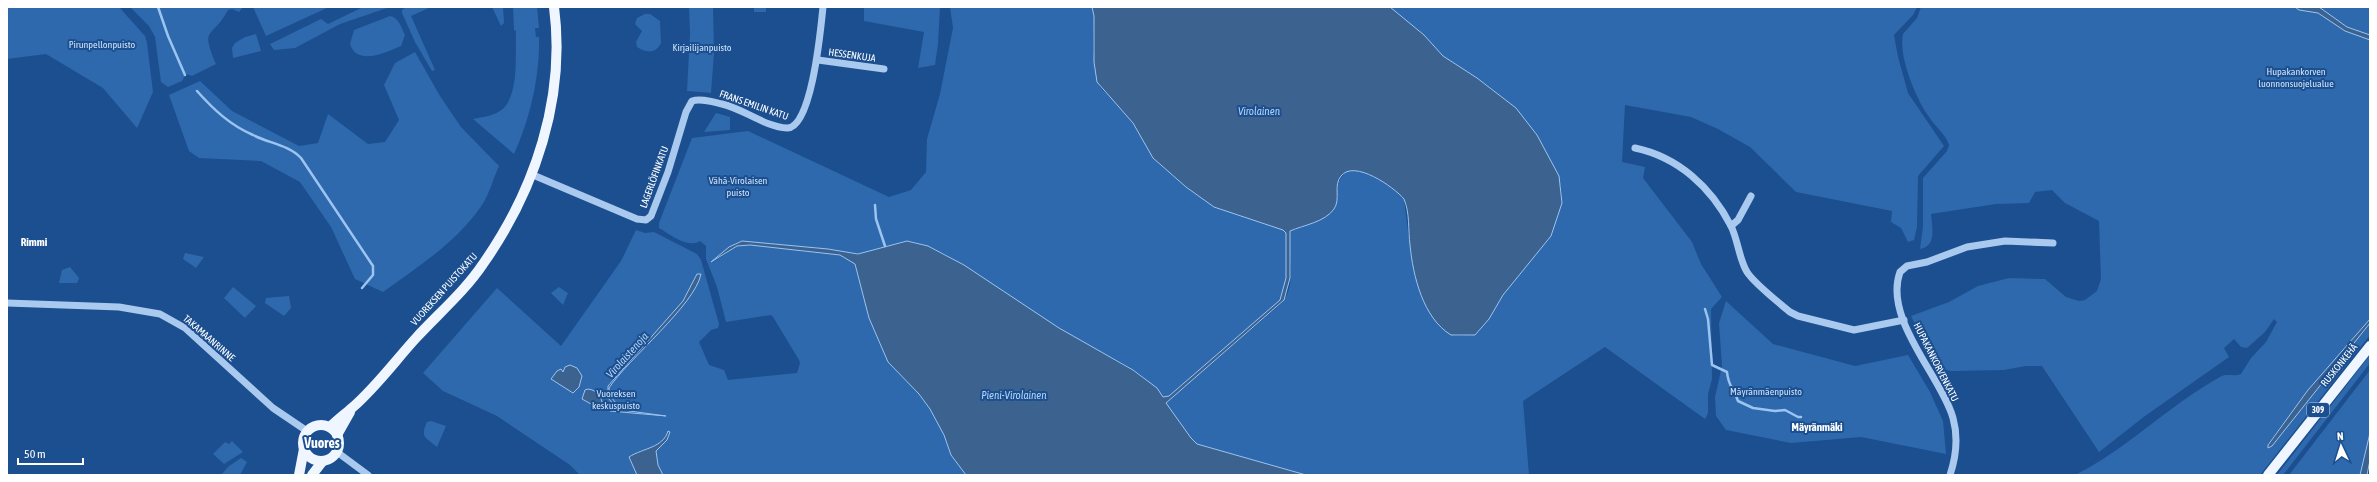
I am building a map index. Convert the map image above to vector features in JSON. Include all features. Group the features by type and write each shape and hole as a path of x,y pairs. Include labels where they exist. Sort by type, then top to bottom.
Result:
{"main road":[{"name":"VUOREKSEN PUISTOKATU","path":"330,427 353,407 462,289 483,265 505,230 533,175 551,106 555,80 557,34 554,7"},
{"name":"RUSKONKEHÄ","path":"2268,475 2370,346"},
{"name":"VUOREKSEN PUISTOKATU","path":"337,435 353,407"},
{"path":"299,475 304,450 304,437 307,431 314,426 322,425 330,427 337,435 339,447 337,452 330,459 322,462 312,475"},
{"path":"304,450 308,456 322,462"}],"street":[{"name":"FRANS EMILIN KATU","path":"702,100 730,106 778,127 789,128 797,124 818,60 823,7"},
{"name":"HESSENKUJA","path":"818,60 884,69"},
{"name":"LAGERLÖFINKATU","path":"533,175 637,219 646,220 651,216 668,172 689,104 696,100 702,100"},
{"path":"1635,148 1661,155 1694,176 1708,192 1731,226 1747,273 1790,312 1798,316 1854,330 1904,320"},
{"path":"1731,226 1738,220 1751,196"},
{"name":"HUPAKANKORVENKATU","path":"1950,475 1955,454 1952,416 1941,391 1921,359 1904,320 1897,289 1898,276 1904,268 1927,262 1972,246 2004,241 2053,242"},
{"name":"TAKAMAANRINNE","path":"7,303 119,307 160,314 185,328 273,408 307,431"},
{"path":"337,452 368,475"}],"green space":[{"name":"Pirunpellonpuisto","path":"7,7 119,7 145,36 147,43 153,92 137,128 103,88 46,54 7,59"},
{"path":"130,7 243,7 239,12 232,9 228,10 210,34 209,43 216,64 192,76 186,74 182,81 168,87 161,82 155,37 149,26"},
{"path":"253,7 329,7 266,36"},
{"path":"363,7 390,7 340,24 295,48 274,50 270,44 321,19 328,24"},
{"path":"406,7 431,7 411,16 435,70 432,71 415,42 402,13 402,10"},
{"path":"492,7 503,7 504,23 501,26"},
{"path":"513,7 537,7 539,28 535,28 536,37 539,37 536,82 525,126 514,154 473,119 497,113 506,105 511,96 514,86 516,63 516,31 514,30"},
{"name":"Kirjailijanpuisto","path":"689,7 713,7 714,53 711,93 687,91 690,33"},
{"path":"754,7 766,7 766,12 754,12"},
{"path":"864,7 940,7 935,65 918,68 924,32 864,21"},
{"path":"950,7 1092,7 1094,16 1093,51 1100,87 1126,113 1158,163 1186,187 1214,207 1286,231 1286,278 1280,300 1169,396 1163,397 1141,375 1128,366 1071,336 952,258 931,248 910,241 894,244 864,254 742,241 736,243 712,263 737,246 750,245 840,255 855,264 869,318 888,362 919,394 930,409 944,435 951,455 966,475 580,475 570,465 497,416 443,391 423,373 497,288 561,346 621,261 636,230 645,233 654,232 697,254 701,260 719,324 718,328 711,330 699,342 709,365 724,370 728,380 797,373 800,363 799,360 771,315 726,322 717,287 706,259 706,246 700,241 695,243 684,242 659,228 659,223 692,138 748,131 889,197 911,190 926,172 927,139 940,94 953,28"},
{"path":"1390,7 1917,7 1913,15 1894,35 1898,57 1908,93 1944,146 1918,176 1917,227 1914,240 1908,242 1901,228 1891,222 1892,211 1796,192 1750,147 1718,129 1691,117 1625,105 1622,162 1645,167 1643,178 1692,242 1701,264 1722,297 1711,309 1712,379 1708,394 1708,413 1705,419 1605,347 1523,401 1529,475 1306,475 1197,444 1191,439 1166,403 1282,303 1287,295 1291,277 1290,231 1303,227 1336,206 1338,182 1346,171 1361,171 1369,174 1393,188 1404,199 1411,256 1422,296 1436,321 1455,336 1475,335 1489,319 1503,295 1551,236 1562,203 1561,186 1537,135 1516,108 1477,78 1443,56 1424,35"},
{"name":"Hupakankorven luonnonsuojelualue","path":"1921,7 2370,7 2370,319 2308,390 2268,444 2268,447 2272,446 2370,323 2370,335 2260,475 2075,475 2112,453 2201,388 2220,377 2241,374 2251,358 2266,342 2277,322 2274,319 2265,332 2247,348 2241,347 2234,339 2224,348 2229,357 2145,416 2099,452 2042,366 2026,366 2004,370 1951,371 1937,364 1931,357 1911,316 1949,302 1978,286 2009,278 2045,279 2066,297 2079,301 2085,300 2097,291 2101,279 2099,221 2065,203 2052,190 2035,192 2029,203 1996,204 1931,214 1931,240 1929,244 1920,249 1923,227 1923,178 1947,151 1949,145 1945,137 1931,121 1919,100 1909,77 1903,54 1903,34 1917,18"},
{"path":"645,14 650,14 660,21 661,43 654,51 647,51 637,47 636,42 642,31 635,24 637,18"},
{"path":"390,16 398,21 405,35 401,46 372,56 359,55 354,51 350,44 354,30"},
{"path":"256,34 261,51 233,58 232,48 235,43 245,37"},
{"path":"415,52 440,96 461,127 499,166 486,198 470,221 435,254 383,292 355,279 331,227 300,182 261,161 199,158 189,151 169,95 200,81 232,111 299,146 318,143 328,114 368,144 385,142 399,120 384,85 395,63"},
{"path":"716,113 730,117 730,130 704,132"},
{"path":"185,253 204,257 196,268 183,259"},
{"path":"70,267 79,278 77,283 59,283 62,270"},
{"path":"233,287 256,306 245,318 224,298"},
{"path":"559,287 568,293 563,305 551,293"},
{"path":"289,296 291,308 284,316 265,303 266,298"},
{"name":"Mäyränmäenpuisto","path":"1726,301 1773,344 1855,366 1908,355 1930,392 1943,421 1946,454 1861,437 1791,443 1726,430 1716,416 1715,397 1722,366 1719,323"},
{"path":"2370,355 2370,363 2283,475 2277,475"},
{"path":"2370,370 2370,433 2360,475 2289,475"},
{"path":"431,421 446,426 437,447 427,439 424,434 427,422"},
{"path":"232,441 243,452 224,464 213,454 225,442 229,444"},
{"path":"241,458 247,462 240,475 221,475 229,466"}],"water":[{"name":"Virolainen","path":"1092,7 1390,7 1424,35 1443,56 1477,78 1516,108 1537,135 1559,176 1562,203 1551,236 1503,295 1489,319 1475,335 1451,335 1441,328 1433,318 1421,295 1417,283 1411,257 1406,204 1404,199 1399,194 1383,182 1364,173 1355,171 1347,172 1341,176 1339,180 1337,201 1334,209 1325,217 1314,223 1290,231 1290,278 1284,300 1166,403 1197,444 1306,475 966,475 951,455 944,435 930,409 919,394 888,362 869,318 855,264 840,255 750,245 737,246 711,262 729,247 742,241 828,249 858,254 907,241 928,246 964,265 1059,328 1133,370 1157,388 1163,397 1169,396 1280,300 1286,278 1286,233 1283,230 1214,207 1186,187 1153,158 1133,123 1097,82 1094,62 1094,16"},
{"path":"2295,7 2319,7 2347,27 2370,35 2370,40 2345,31 2318,13 2299,10"},
{"path":"697,274 701,274 696,287 687,301 618,376 609,388 610,396 622,410 666,416 610,411 610,409 618,409 608,398 608,386 683,301"},
{"path":"2370,319 2370,323 2272,446 2268,448 2268,445 2308,390"},
{"path":"570,365 577,368 582,376 579,387 573,393 551,379 557,371 561,369 563,372 565,367"},
{"path":"588,389 595,391 600,396 602,410 582,399 585,390"},
{"path":"668,431 670,432 667,440 656,451 658,465 663,475 637,475 629,457 662,441"},
{"path":"2370,433 2370,460 2367,475 2360,475"}],"waterway":[{"path":"158,7 168,36 185,75"},
{"path":"197,91 216,111 237,127 259,138 291,150 301,158 373,266 373,275 362,288"},
{"path":"875,205 876,219 885,246"},
{"path":"1705,309 1708,319 1712,365 1727,372 1730,384 1738,401 1753,408 1775,411 1785,410 1798,417 1801,417"}],"district":[{"name":"Rimmi","path":"34,242"},
{"name":"Mäyränmäki","path":"1817,427"},
{"name":"Vuores","path":"322,443"}],"park label":[{"name":"Vähä-Virolaisen puisto","path":"738,186"},
{"name":"Vuoreksen keskuspuisto","path":"616,398"}],"water label":[{"name":"Virolaistenoja","path":"627,355"},
{"name":"Pieni-Virolainen","path":"1014,395"}]}
